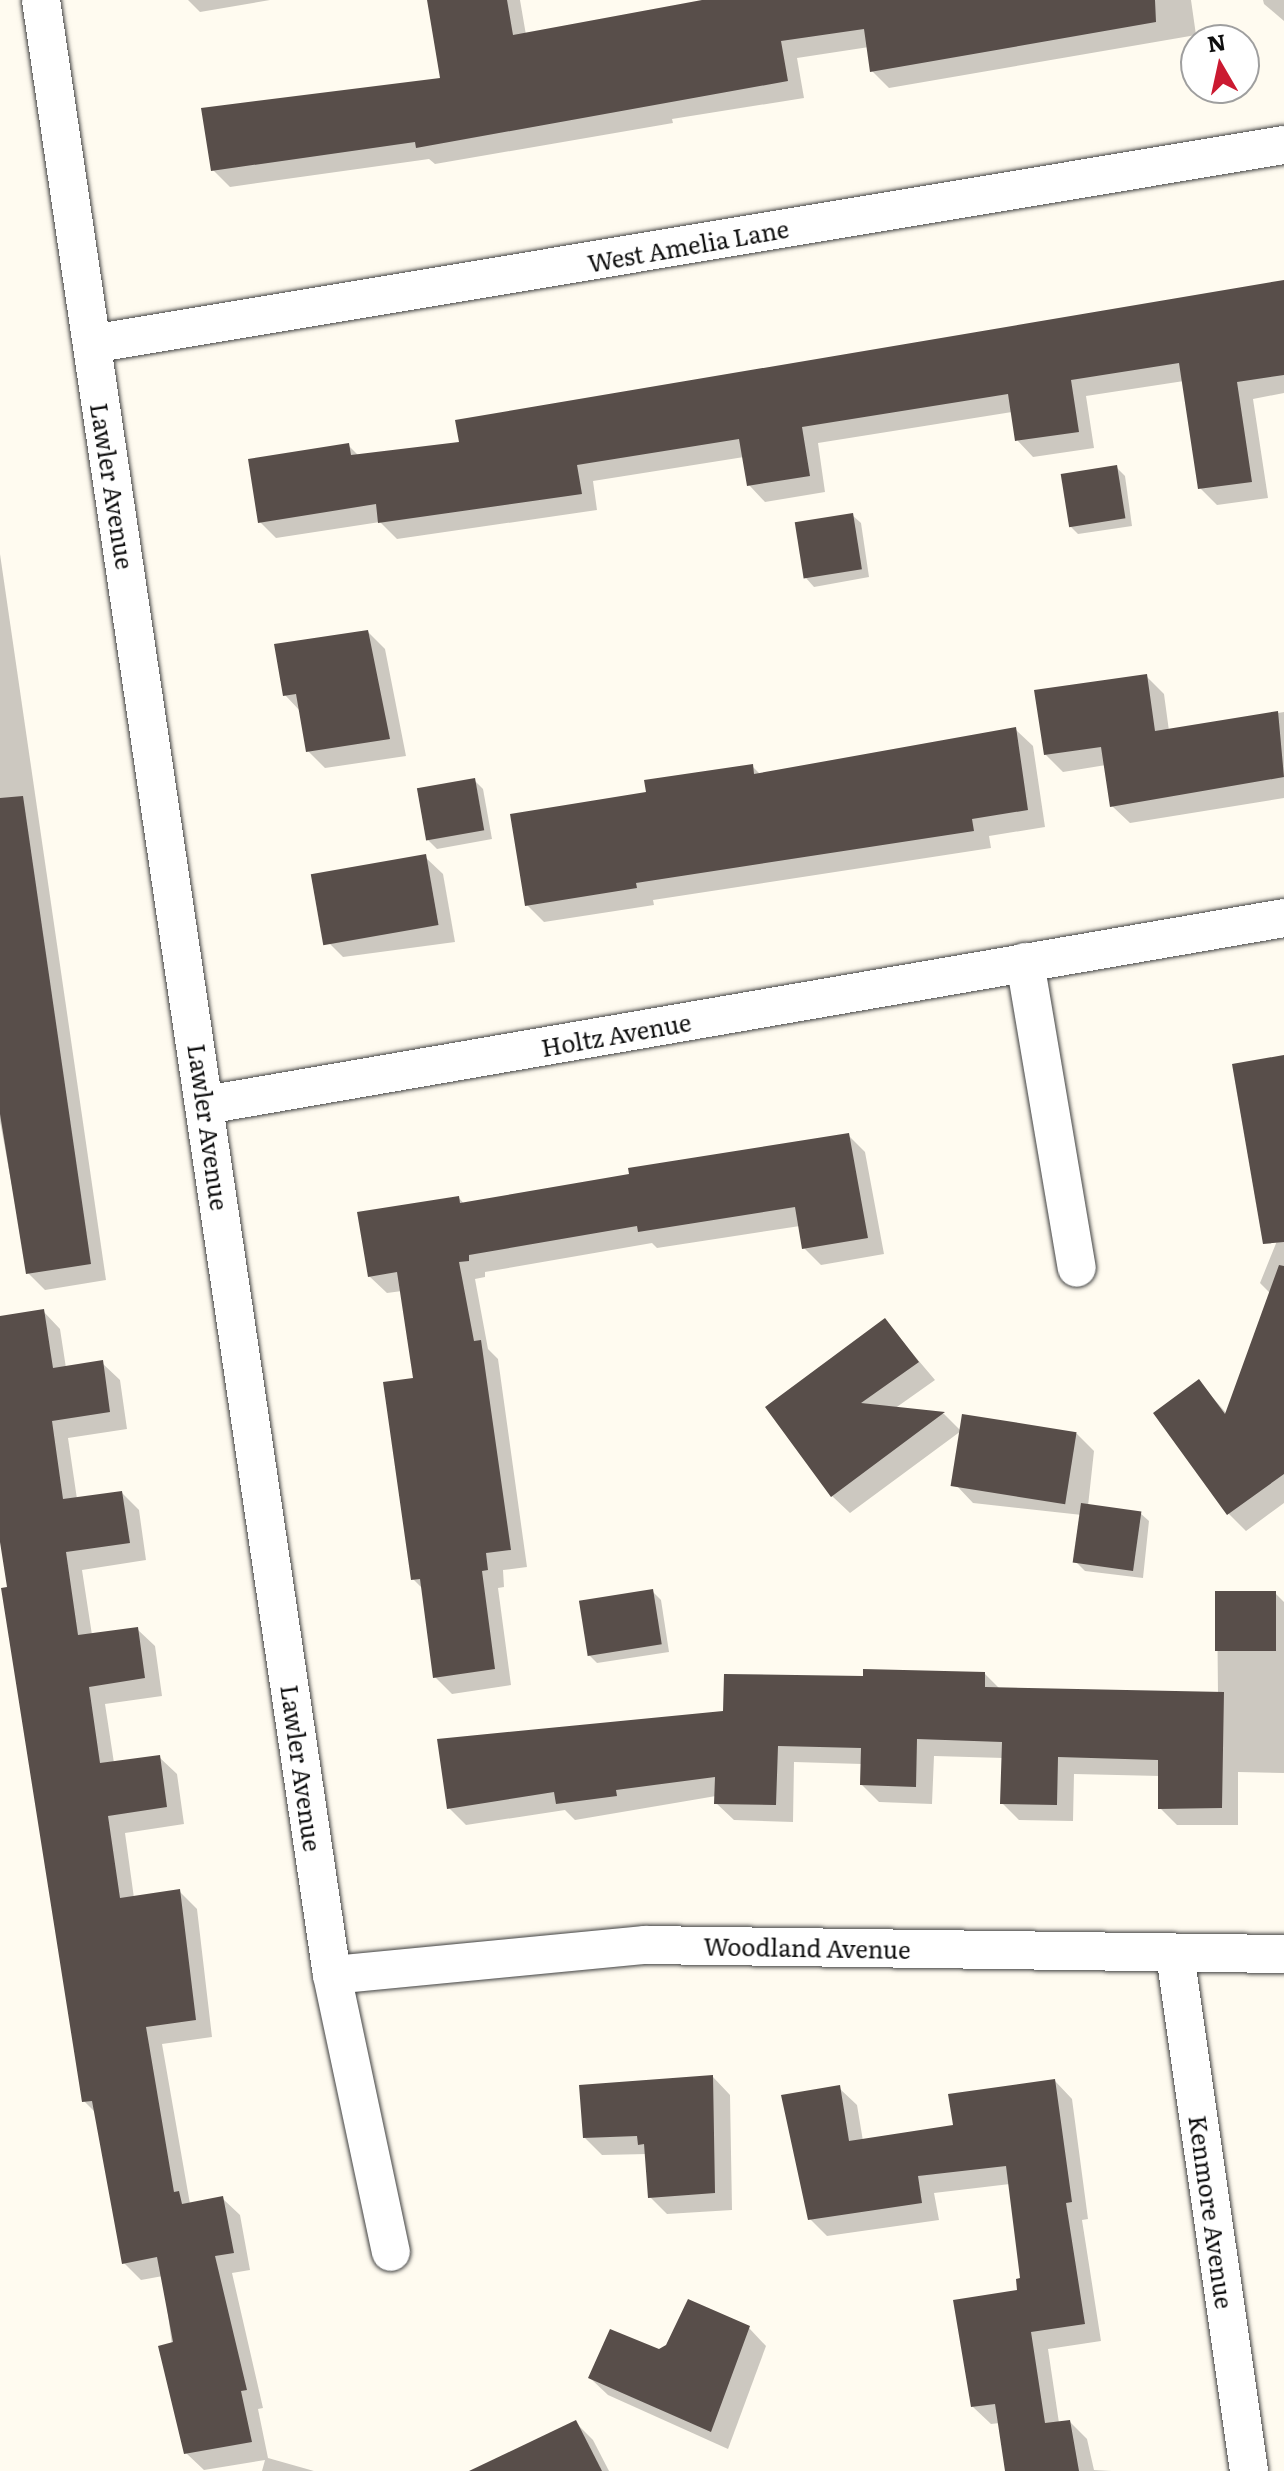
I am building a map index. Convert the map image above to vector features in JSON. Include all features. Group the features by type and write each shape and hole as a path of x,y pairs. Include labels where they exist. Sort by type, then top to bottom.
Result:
{"street":[{"name":"Lawler Avenue","path":"41,0 332,1975 391,2252"},
{"name":"West Amelia Lane","path":"92,344 1284,145"},
{"name":"Holtz Avenue","path":"206,1105 1284,918"},
{"path":"1025,962 1077,1268"},
{"name":"Woodland Avenue","path":"332,1975 645,1945 1284,1954"},
{"name":"Kenmore Avenue","path":"1175,1954 1249,2471"}],"building":[{"path":"427,0 507,0 513,35 702,0 1155,0 1156,22 870,72 864,29 781,41 788,81 416,148 415,142 211,171 201,108 440,78"},
{"path":"1284,280 1284,375 1237,382 1252,482 1198,489 1179,363 1071,380 1079,432 1015,441 1008,394 802,427 810,476 747,486 739,439 577,465 582,494 378,523 376,504 258,523 248,459 349,443 351,455 459,442 455,420"},
{"path":"1117,465 1125,518 1069,527 1061,474"},
{"path":"853,513 862,569 804,579 795,522"},
{"path":"368,630 390,739 306,752 296,694 283,696 274,644"},
{"path":"1147,674 1155,731 1278,711 1284,777 1110,807 1101,747 1044,755 1034,690"},
{"path":"1016,727 1028,810 972,819 974,831 636,883 637,888 525,906 510,814 646,792 644,780 753,764 754,774"},
{"path":"475,778 484,830 426,840 417,788"},
{"path":"23,796 91,1264 26,1274 0,1114 0,798"},
{"path":"426,854 439,925 323,945 311,874"},
{"path":"1284,1055 1284,1242 1263,1244 1232,1064"},
{"path":"849,1133 868,1238 802,1249 795,1207 638,1232 637,1226 469,1255 469,1261 459,1262 474,1341 481,1340 511,1550 486,1553 488,1570 482,1571 495,1669 433,1678 420,1579 411,1580 383,1382 413,1378 397,1272 368,1277 357,1212 459,1196 460,1203 629,1174 628,1168"},
{"path":"1279,1265 1284,1266 1284,1474 1227,1515 1153,1413 1199,1379 1225,1414"},
{"path":"44,1309 53,1368 103,1360 110,1412 52,1421 63,1499 122,1491 130,1543 66,1552 78,1635 138,1627 145,1678 89,1687 100,1763 160,1755 167,1807 108,1816 120,1898 180,1889 196,2020 146,2027 174,2192 179,2191 182,2204 223,2196 234,2253 215,2256 247,2390 241,2391 252,2442 184,2454 158,2346 173,2342 157,2257 122,2264 92,2101 82,2102 1,1588 7,1587 0,1542 0,1316"},
{"path":"885,1318 919,1362 861,1403 945,1412 831,1497 765,1407"},
{"path":"962,1414 1077,1432 1065,1504 951,1486"},
{"path":"1081,1503 1141,1511 1133,1571 1073,1562"},
{"path":"653,1589 662,1644 588,1656 579,1601"},
{"path":"1215,1591 1276,1591 1276,1651 1215,1651"},
{"path":"863,1669 985,1672 985,1687 1224,1692 1222,1808 1158,1809 1158,1760 1058,1757 1057,1805 1000,1804 1002,1742 917,1739 916,1787 860,1785 861,1748 778,1746 776,1805 714,1804 715,1777 616,1790 617,1796 556,1804 554,1792 447,1809 437,1739 723,1711 724,1674 863,1676"},
{"path":"713,2075 715,2193 648,2198 644,2144 638,2145 637,2136 583,2138 579,2085"},
{"path":"1055,2079 1072,2202 1066,2203 1085,2324 1031,2332 1045,2423 1070,2420 1079,2471 1005,2471 995,2404 971,2407 953,2300 1017,2290 1016,2279 1020,2278 1006,2166 918,2176 922,2203 808,2220 781,2095 840,2085 849,2141 953,2125 948,2094"},
{"path":"688,2299 750,2326 711,2432 588,2378 610,2329 659,2349 666,2345"},
{"path":"576,2420 602,2471 469,2471"}]}
